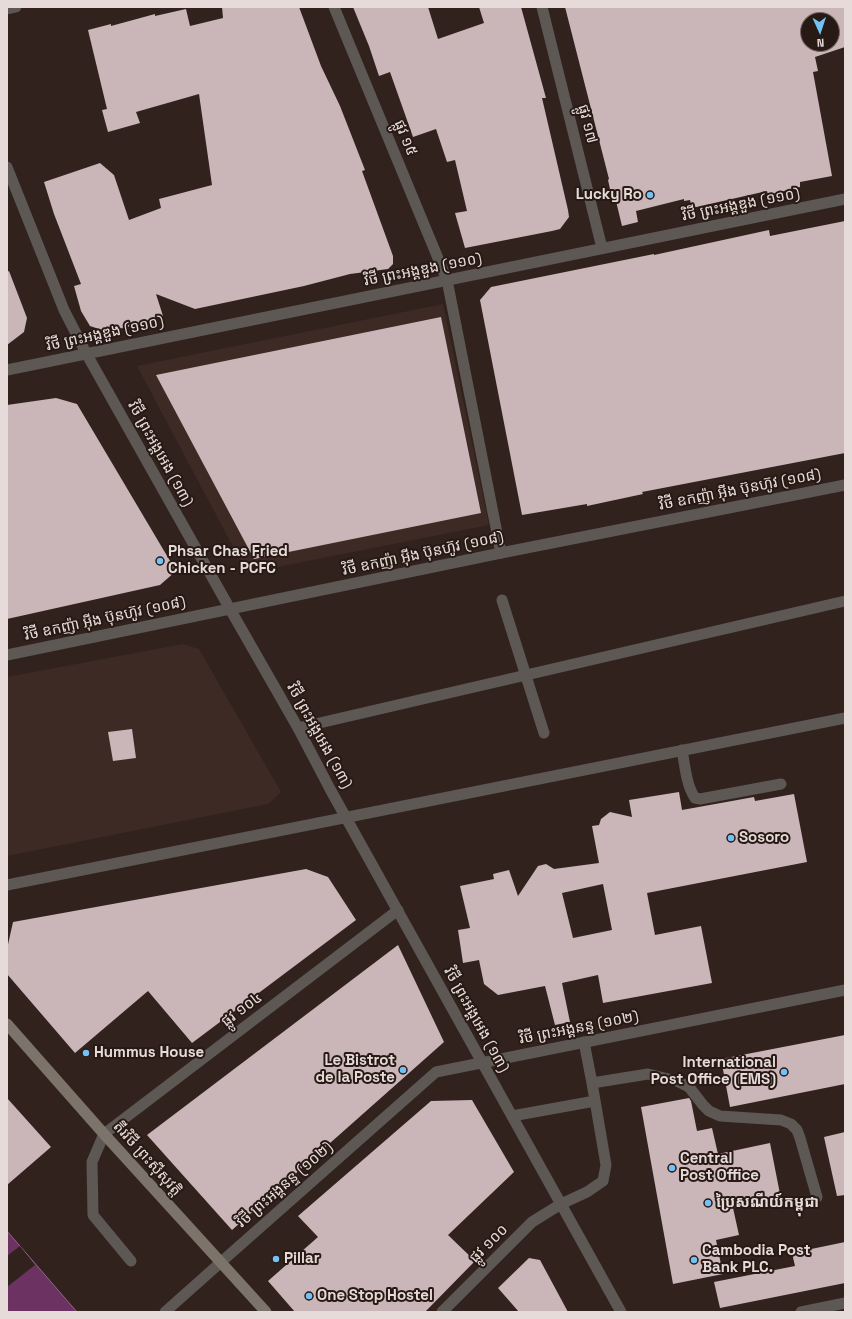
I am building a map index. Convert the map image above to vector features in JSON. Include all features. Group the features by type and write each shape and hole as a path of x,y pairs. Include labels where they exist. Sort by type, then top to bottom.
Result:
{"main road":[{"name":"តីរវិថី ព្រះស៊ីសុវត្តិ","path":"7,1024 220,1263 266,1312"}],"street":[{"path":"7,9 16,7"},
{"name":"ផ្លូវ ១៥","path":"334,7 448,280 501,553"},
{"name":"ផ្លូវ ១៧","path":"542,7 602,248"},
{"name":"វិថី ព្រះអង្គអេង (១៣)","path":"7,167 64,310 86,353 298,728 330,789 482,1063 622,1312"},
{"name":"វិថី ព្រះអង្គឌួង (១១០)","path":"7,370 845,199"},
{"name":"វិថី ឧកញ៉ា អ៊ីង ប៊ុនហ៊ូវ (១០៨)","path":"7,655 501,553 845,485"},
{"path":"502,600 544,733"},
{"path":"298,728 845,601"},
{"path":"7,885 845,718"},
{"path":"682,750 690,787 695,798 700,799 781,784"},
{"name":"ផ្លូវ ១០៤","path":"104,1134 398,910"},
{"name":"វិថី ព្រះអង្គនន្ទ (១០២)","path":"165,1312 436,1072 845,990"},
{"name":"ផ្លូវ ១០០","path":"442,1312 532,1222 561,1204 587,1192 602,1181 606,1165 584,1042"},
{"path":"592,1083 648,1074 677,1081 689,1087 709,1111 720,1116 780,1120 791,1124 797,1130 800,1138 817,1197"},
{"path":"512,1116 595,1101"},
{"path":"104,1134 92,1162 93,1215 131,1261"},
{"path":"801,1312 845,1303"}],"shaded area":[{"path":"443,304 489,525 247,573 137,366"},
{"path":"183,644 199,649 281,792 268,804 7,856 7,677"},
{"path":"7,1231 77,1312 7,1312"}],"pier":[{"path":"20,1246 35,1265 7,1287 7,1256"}],"building":[{"path":"222,7 299,7 321,66 340,106 365,170 362,171 393,256 393,264 388,269 350,274 304,286 195,309 156,294 163,316 124,328 102,330 90,326 81,311 74,286 81,284 54,214 44,182 100,163 114,175 129,220 161,208 159,199 212,185 199,94 136,112 140,123 108,132 102,110 107,109 88,30 111,24 111,26 155,14 155,16 186,9 190,26 223,18"},
{"path":"353,7 428,7 438,39 484,23 479,7 521,7 546,98 542,98 568,210 569,217 560,229 465,248 455,213 467,211 455,160 447,162 436,129 413,137 390,72 379,76 369,46"},
{"path":"565,7 845,7 845,47 840,49 840,12 800,12 800,52 830,52 815,57 818,71 813,72 832,176 800,182 800,187 768,195 767,191 692,208 690,200 684,201 684,199 636,211 638,222 622,226 615,197 612,198 609,179"},
{"path":"845,221 845,453 642,492 643,494 587,506 587,504 522,515 480,300 491,287 654,255 769,230 770,236"},
{"path":"9,271 27,318 24,332 7,345 7,272"},
{"path":"441,317 481,513 254,559 156,375"},
{"path":"56,398 77,404 176,571 160,585 7,619 7,405"},
{"path":"132,729 136,758 113,761 108,732"},
{"path":"679,792 682,810 754,797 755,801 794,794 807,862 647,893 655,935 701,926 712,983 603,1003 598,975 562,983 570,1022 555,1025 545,986 498,995 484,984 479,960 463,963 458,930 470,928 460,886 494,879 493,874 509,870 518,896 538,866 546,864 554,869 599,863 592,826 599,825 601,819 610,812 632,817 629,800","holes":["603,884 612,930 573,938 562,893"]},
{"path":"306,869 328,877 356,920 192,1043 148,991 75,1053 7,974 7,949 13,922"},
{"path":"398,945 444,1042 232,1230 147,1135"},
{"name":"International Post Office (EMS)","path":"845,1035 845,1084 730,1107 721,1059"},
{"path":"7,1098 51,1147 7,1185"},
{"name":"ប្រៃសណីយ៍កម្ពុជា","path":"689,1098 691,1101 697,1131 712,1128 718,1154 770,1143 781,1199 733,1208 739,1235 716,1240 723,1274 673,1284 641,1107"},
{"path":"472,1100 514,1172 448,1235 475,1261 425,1312 295,1312 268,1281 318,1237 298,1216 431,1101"},
{"path":"845,1132 845,1195 837,1196 824,1137"},
{"path":"845,1242 845,1283 720,1308 714,1282 795,1266 792,1253"},
{"path":"529,1258 540,1260 568,1312 519,1312 498,1288"}],"place":[{"name":"Lucky Ro","path":"650,195"},
{"name":"Phsar Chas Fried Chicken - PCFC","path":"160,561"},
{"name":"Sosoro","path":"731,838"},
{"name":"Hummus House","path":"86,1053"},
{"name":"Le Bistrot de la Poste","path":"403,1070"},
{"name":"International Post Office (EMS)","path":"784,1072"},
{"name":"Central Post Office","path":"672,1168"},
{"name":"ប្រៃសណីយ៍កម្ពុជា","path":"708,1203"},
{"name":"Pillar","path":"276,1259"},
{"name":"Cambodia Post Bank PLC.","path":"694,1260"},
{"name":"One Stop Hostel","path":"309,1296"}]}
